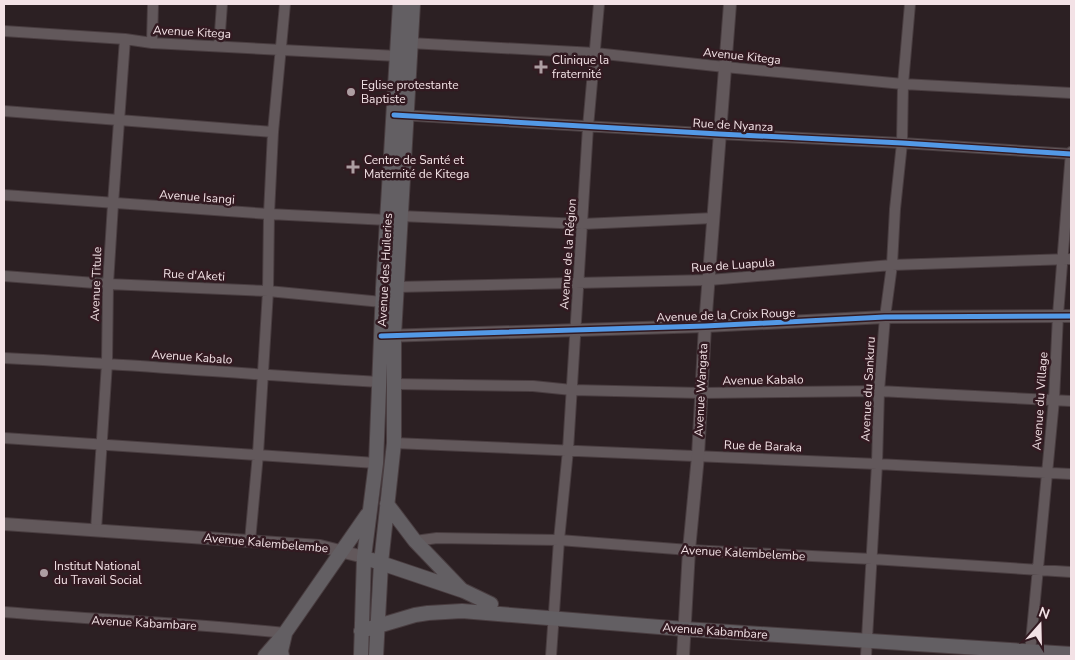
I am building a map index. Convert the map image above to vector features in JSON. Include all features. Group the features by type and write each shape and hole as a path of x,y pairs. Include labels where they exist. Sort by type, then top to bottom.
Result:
{"main road":[{"name":"Avenue des Huileries","path":"400,4 397,56 400,115"},
{"name":"Avenue des Huileries","path":"376,656 381,562 394,443 394,384 382,302 394,218 400,115 413,4"},
{"name":"Avenue des Huileries","path":"361,656 364,557 376,463 379,382 396,287 394,218"},
{"path":"387,504 415,541 464,591"},
{"path":"265,656 285,633 369,512"},
{"name":"Avenue Kalembelembe","path":"364,557 464,591 491,604"},
{"name":"Avenue Kabambare","path":"361,631 428,613 462,611 684,629 1071,654"},
{"path":"282,656 281,651 285,633"}],"street":[{"path":"152,43 153,4"},
{"path":"219,46 222,4"},
{"path":"250,541 258,454 268,291 269,214 274,132 285,4"},
{"name":"Avenue de la Région","path":"552,656 559,540 568,450 588,127 599,4"},
{"name":"Avenue Wangata","path":"683,656 689,550 698,456 705,326 730,4"},
{"name":"Avenue du Sankuru","path":"866,656 877,464 879,392 902,143 903,84 910,4"},
{"name":"Avenue Kitega","path":"4,31 126,39 152,43 397,56"},
{"name":"Avenue Titule","path":"96,530 107,363 112,204 126,39"},
{"name":"Avenue Kitega","path":"410,42 595,53 903,84 1071,93"},
{"path":"4,111 274,132"},
{"name":"Rue de Nyanza","path":"400,115 1071,154"},
{"name":"Avenue du Village","path":"1030,652 1054,400 1058,315 1067,260 1071,154"},
{"name":"Avenue Isangi","path":"4,195 269,214 582,224 714,218"},
{"name":"Rue de Luapula","path":"396,287 709,280 892,265 1067,260"},
{"name":"Rue d'Aketi","path":"4,276 108,284 268,291 382,302"},
{"name":"Avenue de la Croix Rouge","path":"388,336 885,318 1071,316"},
{"name":"Avenue Kabalo","path":"4,358 107,363 263,376 379,382"},
{"name":"Avenue Kabalo","path":"394,384 534,386 572,390 701,393 879,392 1071,401"},
{"path":"4,438 376,463"},
{"name":"Rue de Baraka","path":"394,443 1071,474"},
{"name":"Avenue Kalembelembe","path":"4,524 320,546 364,557"},
{"name":"Avenue Kalembelembe","path":"415,541 437,538 559,540 689,550 872,559 1071,572"},
{"name":"Avenue Kalembelembe","path":"491,604 516,615"},
{"name":"Avenue Kabambare","path":"4,612 88,620 241,628 285,633"}],"cycle path":[{"path":"394,115 1071,154"},
{"path":"381,336 705,326 885,317 1071,316"}],"place":[{"name":"Clinique la fraternité","path":"541,67"},
{"name":"Eglise protestante Baptiste","path":"351,92"},
{"name":"Centre de Santé et Maternité de Kitega","path":"353,167"},
{"name":"Institut National du Travail Social","path":"44,573"}]}
